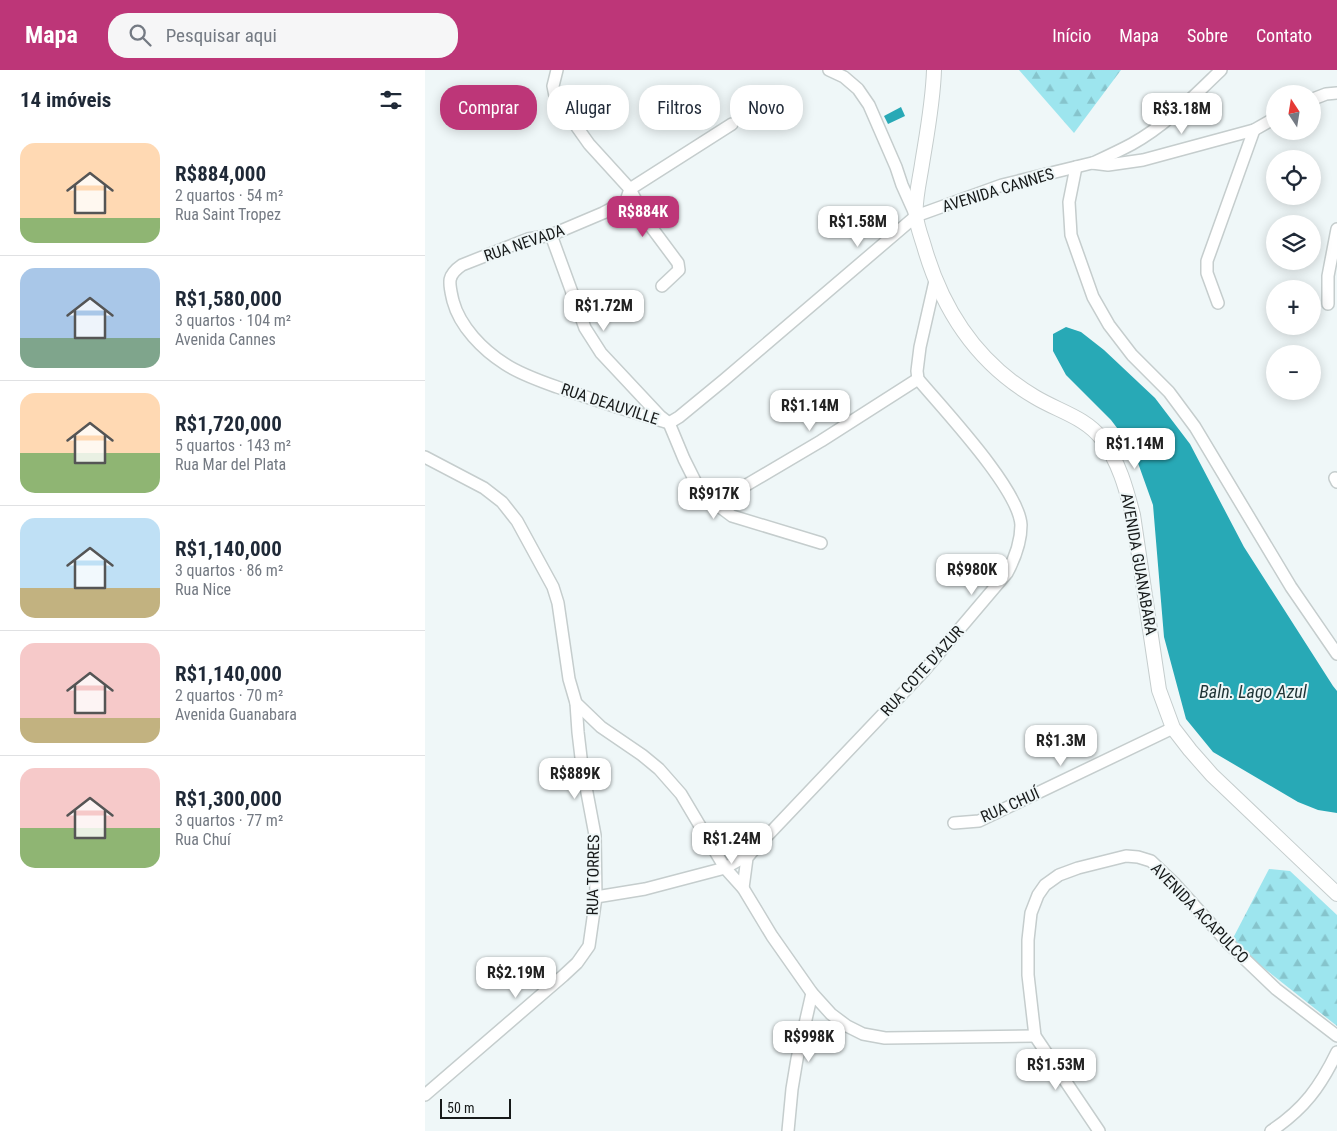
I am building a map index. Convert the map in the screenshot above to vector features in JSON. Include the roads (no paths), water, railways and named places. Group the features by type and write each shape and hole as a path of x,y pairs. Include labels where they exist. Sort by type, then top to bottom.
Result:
{"street":[{"path":"557,70 553,86 555,96 589,144 630,190 646,220 671,252 679,267 679,270 662,286"},
{"path":"829,70 844,77 858,89 869,105 916,216"},
{"name":"AVENIDA GUANABARA","path":"934,70 916,216 935,281 972,345 1007,377 1035,397 1081,420 1101,438 1117,462 1133,515 1159,690 1173,728 1212,775 1337,894"},
{"path":"1091,163 1132,144 1150,133 1221,70"},
{"path":"1321,96 1337,93"},
{"name":"AVENIDA CANNES","path":"669,424 717,386 916,216 1002,185 1091,163 1123,164 1254,130 1266,123"},
{"name":"RUA NEVADA","path":"450,288 449,278 462,265 528,239 551,235 626,201 630,190 730,125"},
{"path":"1218,304 1207,273 1207,261 1254,130"},
{"path":"1076,167 1069,202 1071,235 1093,297 1109,326 1132,355 1169,392 1195,427 1291,587 1337,654"},
{"path":"1328,304 1328,276 1337,229"},
{"path":"551,235 585,328 601,353 669,424"},
{"path":"717,505 918,379 920,347 935,281"},
{"name":"RUA DEAUVILLE","path":"450,288 457,314 468,331 505,365 541,382 669,424 701,493 732,516 821,543"},
{"name":"RUA COTE D'AZUR","path":"596,897 645,889 725,868 750,854 923,672 991,595 1007,573 1016,556 1021,525 1010,495 979,451 918,379"},
{"name":"RUA TORRES","path":"425,457 485,488 502,502 517,521 553,587 558,603 569,679 576,703 578,732 595,835 596,897 589,946 577,963 490,1040 425,1094"},
{"path":"576,703 601,727 659,769 681,794 725,868 743,888 772,936 812,993 831,1014 847,1026 863,1034 885,1038 1035,1036"},
{"name":"RUA CHUÍ","path":"954,823 979,821 1173,728"},
{"path":"743,888 747,858 750,854"},
{"name":"AVENIDA ACAPULCO","path":"1099,1131 1035,1036 1028,975 1028,940 1031,913 1038,895 1045,885 1059,875 1078,868 1126,856 1151,861 1174,883 1229,944 1276,989 1337,1036"},
{"path":"789,1131 792,1089 797,1059 812,993"},
{"path":"1271,1131 1291,1118 1309,1098 1326,1075 1337,1052"}],"water":[{"path":"901,107 905,116 888,124 884,116"},
{"name":"Baln. Lago Azul","path":"1066,327 1081,332 1104,350 1155,398 1190,444 1244,547 1337,691 1337,813 1318,810 1298,802 1213,752 1186,719 1164,637 1153,505 1133,449 1111,420 1066,375 1053,351 1053,334"}]}
